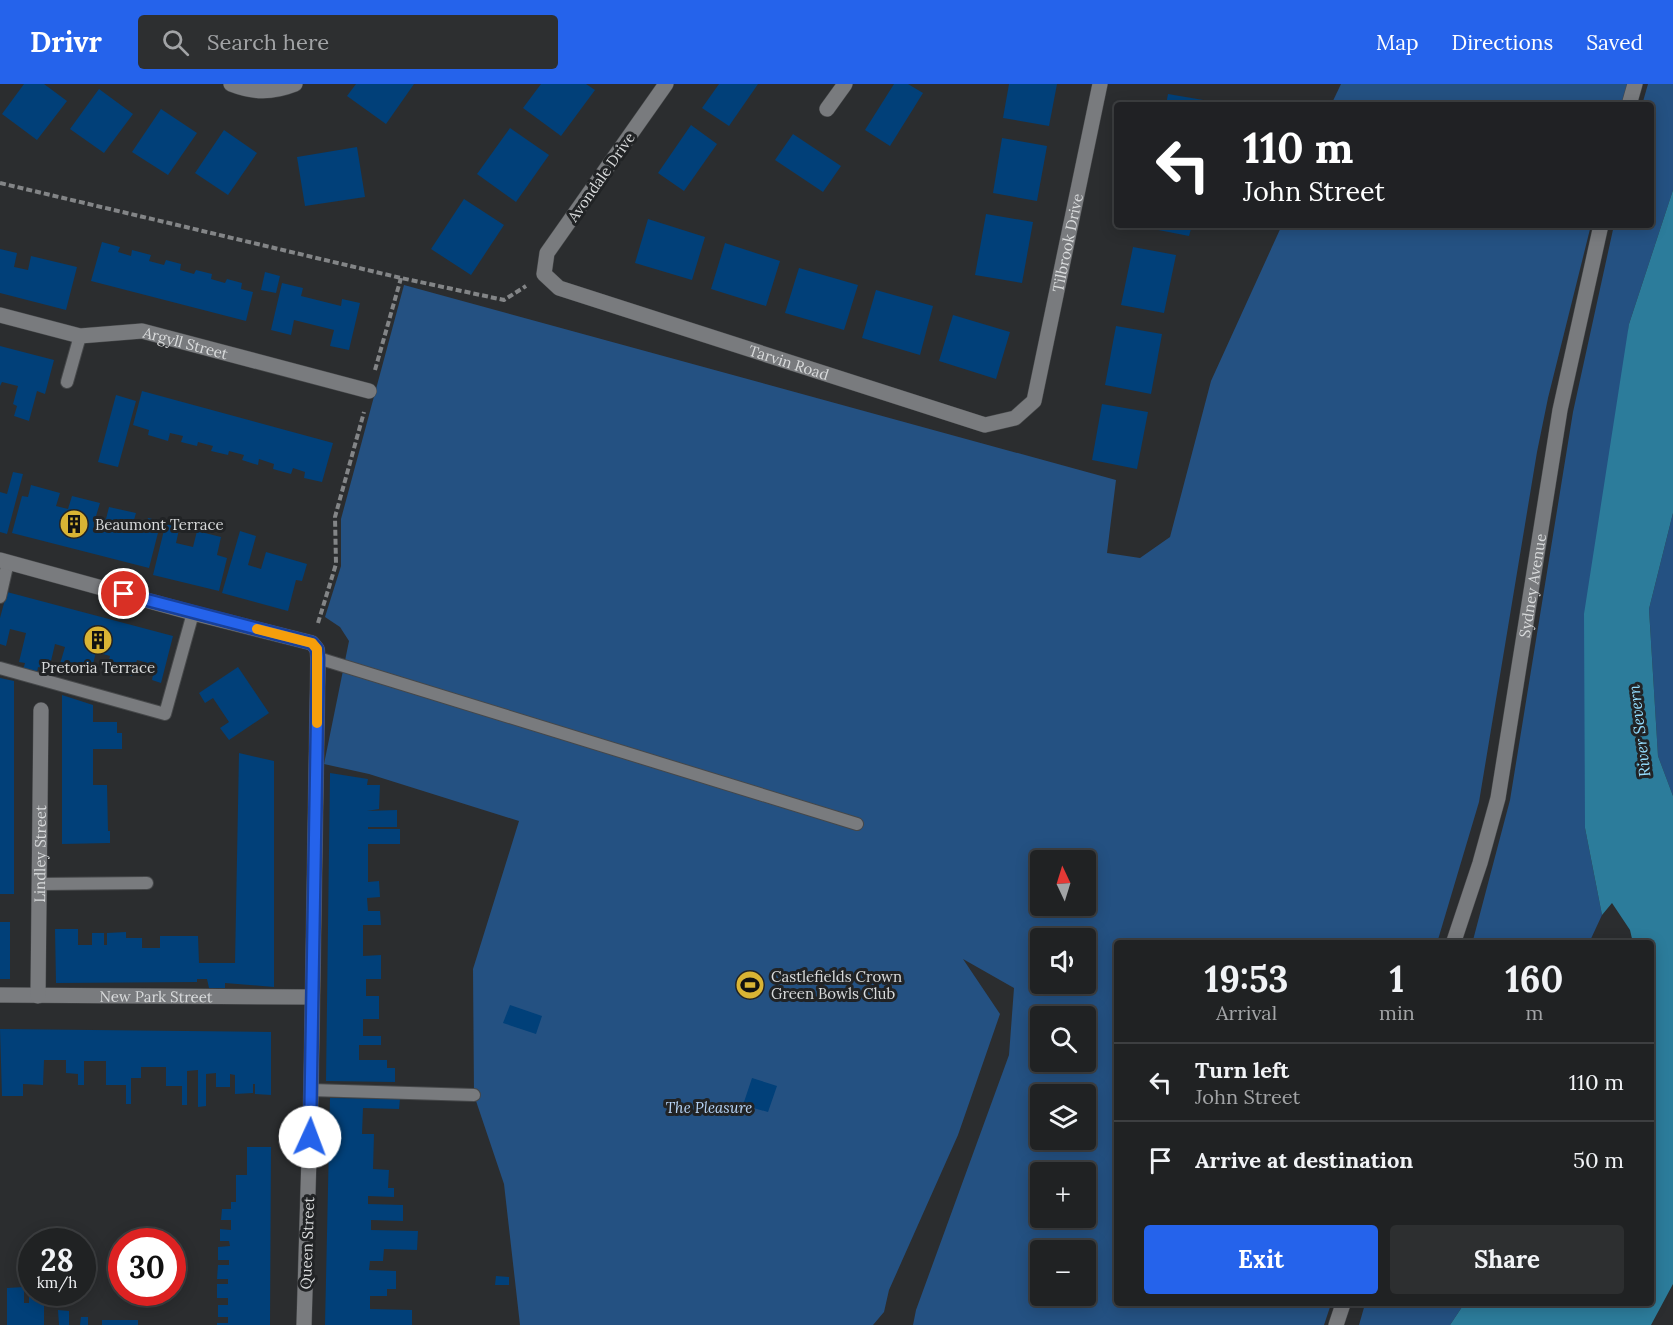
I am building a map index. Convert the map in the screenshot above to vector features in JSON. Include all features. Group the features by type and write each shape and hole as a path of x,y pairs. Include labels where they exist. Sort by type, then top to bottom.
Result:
{"street":[{"path":"231,84 261,92 278,91 295,84"},
{"name":"Avondale Drive","path":"544,274 547,254 666,84"},
{"path":"827,109 844,84"},
{"name":"Tilbrook Drive","path":"1034,401 1100,84"},
{"path":"1630,102 1635,84"},
{"name":"Sydney Avenue","path":"1454,940 1480,863 1498,798 1560,410 1600,228"},
{"name":"Tarvin Road","path":"544,274 559,288 985,425 1015,418 1034,401"},
{"name":"Argyll Street","path":"0,315 80,336 142,331 369,391"},
{"path":"4,561 312,643 317,649 318,658"},
{"name":"Queen Street","path":"304,1325 311,1090 318,658"},
{"name":"Lindley Street","path":"38,996 41,710"},
{"name":"New Park Street","path":"0,995 312,997"},
{"path":"1336,1325 1342,1306"}],"lane":[{"path":"67,382 80,336"},
{"path":"0,597 4,561"},
{"path":"0,668 165,714 193,613"},
{"path":"318,658 856,824"},
{"path":"40,884 147,883"},
{"path":"311,1090 474,1095"}],"path":[{"path":"0,183 401,278 504,300 544,274"},
{"path":"312,643 336,564 335,517 401,278"}],"green space":[{"path":"1341,84 1628,84 1622,102 1332,102"},
{"path":"1648,84 1673,84 1673,190 1629,324 1585,828 1602,915 1590,940 1473,940 1510,800 1573,412 1613,228 1654,228 1654,102 1643,102"},
{"name":"The Pleasure","path":"1281,228 1590,228 1537,452 1479,802 1438,940 1114,940 1114,1306 1330,1306 1324,1325 913,1325 916,1310 1009,1055 1014,988 963,959 1000,1014 958,1135 889,1290 884,1312 873,1325 520,1325 504,1184 474,1095 473,969 519,821 369,774 324,764 349,641 340,627 325,617 341,566 341,519 404,285 1116,480 1107,553 1140,558 1170,537 1211,381"},
{"path":"1673,513 1673,796 1658,756 1649,609"},
{"path":"1364,1306 1463,1306 1450,1325 1359,1325"}],"water":[{"name":"River Severn","path":"1673,190 1673,513 1649,609 1658,756 1673,796 1673,1284 1651,1325 1450,1325 1463,1306 1654,1306 1654,940 1632,940 1630,930 1612,903 1602,915 1585,828 1584,614 1629,324"}],"building":[{"path":"24,84 44,84 67,101 37,140 2,114"},
{"path":"356,84 414,84 386,124 347,96"},
{"path":"541,84 586,84 595,90 561,136 523,108"},
{"path":"719,84 758,84 729,126 702,108"},
{"path":"894,84 908,84 923,93 890,146 865,130"},
{"path":"1009,84 1057,84 1049,126 1003,118"},
{"path":"99,89 133,114 104,153 70,129"},
{"path":"1168,94 1215,102 1167,102"},
{"path":"161,109 197,133 168,175 132,152"},
{"path":"691,125 717,144 684,191 658,173"},
{"path":"510,128 549,155 516,202 477,174"},
{"path":"224,130 257,153 228,195 195,173"},
{"path":"793,134 841,166 823,192 775,160"},
{"path":"1002,138 1047,146 1037,201 993,193"},
{"path":"357,147 365,197 305,206 297,157"},
{"path":"464,199 504,225 471,275 431,249"},
{"path":"986,214 1033,222 1022,283 975,275"},
{"path":"648,219 705,237 692,280 635,263"},
{"path":"1148,228 1191,228 1189,236"},
{"path":"102,242 120,247 118,252 131,256 132,250 151,255 149,261 164,265 166,260 181,264 180,270 194,274 196,270 212,274 211,279 225,283 227,279 242,283 241,289 253,292 246,321 91,281"},
{"path":"725,243 780,261 766,306 711,289"},
{"path":"1133,247 1176,255 1164,313 1121,305"},
{"path":"0,249 17,253 14,267 28,270 31,256 77,267 66,310 0,293"},
{"path":"799,268 858,285 844,330 785,313"},
{"path":"265,272 280,276 276,293 261,290"},
{"path":"282,283 303,288 301,296 341,306 342,299 360,303 349,350 330,346 334,330 294,320 291,335 271,330"},
{"path":"876,290 933,306 920,355 862,338"},
{"path":"953,315 1010,332 996,379 939,361"},
{"path":"1116,326 1162,334 1151,394 1105,385"},
{"path":"0,346 54,360 45,394 37,391 29,421 14,416 17,406 13,404 18,386 2,382 0,386"},
{"path":"142,391 333,443 322,482 304,478 305,472 293,468 291,474 273,469 274,464 259,459 258,465 242,460 244,455 229,451 228,455 211,451 213,446 198,442 197,446 181,442 183,436 170,433 168,441 148,435 149,430 133,425"},
{"path":"116,395 136,401 118,467 98,462"},
{"path":"1102,404 1148,412 1137,469 1092,460"},
{"path":"13,472 23,474 7,534 0,532 0,492 7,494"},
{"name":"Beaumont Terrace","path":"31,485 60,493 56,506 68,509 72,496 100,503 96,516 106,519 109,507 136,513 132,527 145,530 148,518 161,521 149,568 12,533 22,496 28,497"},
{"path":"166,522 180,525 176,543 193,547 197,531 221,537 217,555 227,558 219,591 153,575"},
{"path":"240,531 256,536 248,565 261,569 266,552 307,564 302,581 296,580 288,611 222,593"},
{"name":"Pretoria Terrace","path":"7,592 173,636 161,683 152,680 155,665 137,660 132,676 107,669 110,656 96,652 91,672 60,664 65,647 55,644 51,661 48,661 46,669 38,667 37,673 23,670 25,663 19,662 26,633 10,629 6,646 0,644 0,618"},
{"path":"238,667 269,713 229,740 220,728 229,722 213,698 205,703 199,693"},
{"path":"0,678 14,681 14,894 0,894"},
{"path":"62,695 93,705 93,722 117,722 117,733 122,733 122,749 93,749 93,785 107,785 110,843 62,844"},
{"path":"239,753 274,761 274,987 225,983 225,988 209,988 207,979 197,979 197,982 56,983 55,929 78,929 78,945 92,945 92,933 104,933 104,945 107,945 107,933 126,932 126,938 142,938 142,948 160,948 160,936 198,936 199,963 235,963"},
{"path":"330,773 368,779 367,785 380,785 379,809 367,811 397,810 397,827 368,827 368,829 400,829 400,844 368,844 368,882 379,881 380,897 367,898 368,911 380,911 381,925 363,925 363,956 381,955 381,979 366,979 366,996 379,996 379,1019 363,1019 363,1036 381,1036 381,1045 359,1045 359,1060 387,1060 387,1068 395,1068 395,1082 326,1081"},
{"path":"0,922 10,922 10,979 0,979"},
{"path":"510,1005 542,1016 536,1034 503,1023"},
{"path":"0,1029 271,1032 271,1095 255,1094 255,1084 253,1084 253,1093 235,1094 235,1075 230,1074 230,1087 216,1087 216,1073 206,1074 206,1106 198,1107 198,1070 187,1071 187,1105 182,1105 182,1086 166,1086 166,1067 141,1067 141,1078 131,1078 131,1104 126,1104 126,1085 106,1085 106,1061 84,1061 84,1085 78,1085 78,1074 66,1073 66,1060 44,1060 43,1085 23,1084 23,1096 2,1096"},
{"path":"752,1078 777,1086 768,1112 743,1105"},
{"path":"330,1098 400,1099 399,1109 363,1108 362,1134 374,1134 373,1169 389,1170 388,1188 394,1188 394,1197 368,1196 368,1204 403,1205 403,1221 371,1220 371,1230 418,1231 417,1250 384,1249 383,1261 370,1261 369,1270 396,1271 396,1289 387,1289 387,1296 370,1296 370,1309 412,1310 412,1325 325,1325"},
{"path":"247,1147 271,1147 270,1325 217,1325 217,1323 228,1323 228,1317 218,1317 218,1305 228,1305 228,1298 217,1298 217,1284 228,1284 228,1279 217,1279 218,1265 229,1265 229,1260 218,1260 218,1247 230,1246 229,1241 220,1241 220,1229 231,1230 231,1220 221,1220 222,1209 231,1209 231,1202 236,1202 236,1175 247,1175"},
{"path":"496,1276 509,1277 509,1285 495,1285"},
{"path":"18,1287 18,1306 44,1306 44,1325 7,1325 7,1288"},
{"path":"58,1310 69,1311 69,1325 59,1325"},
{"path":"81,1317 88,1317 88,1325 80,1325"},
{"path":"102,1320 138,1320 138,1325 102,1325"}],"slow traffic":[{"path":"257,629 312,643 317,649 317,723"}],"place":[{"name":"Beaumont Terrace","path":"74,524"},
{"name":"Pretoria Terrace","path":"98,640"},
{"name":"Castlefields Crown Green Bowls Club","path":"750,985"}],"route":[{"path":"124,594 312,643 317,649 310,1137"}]}
